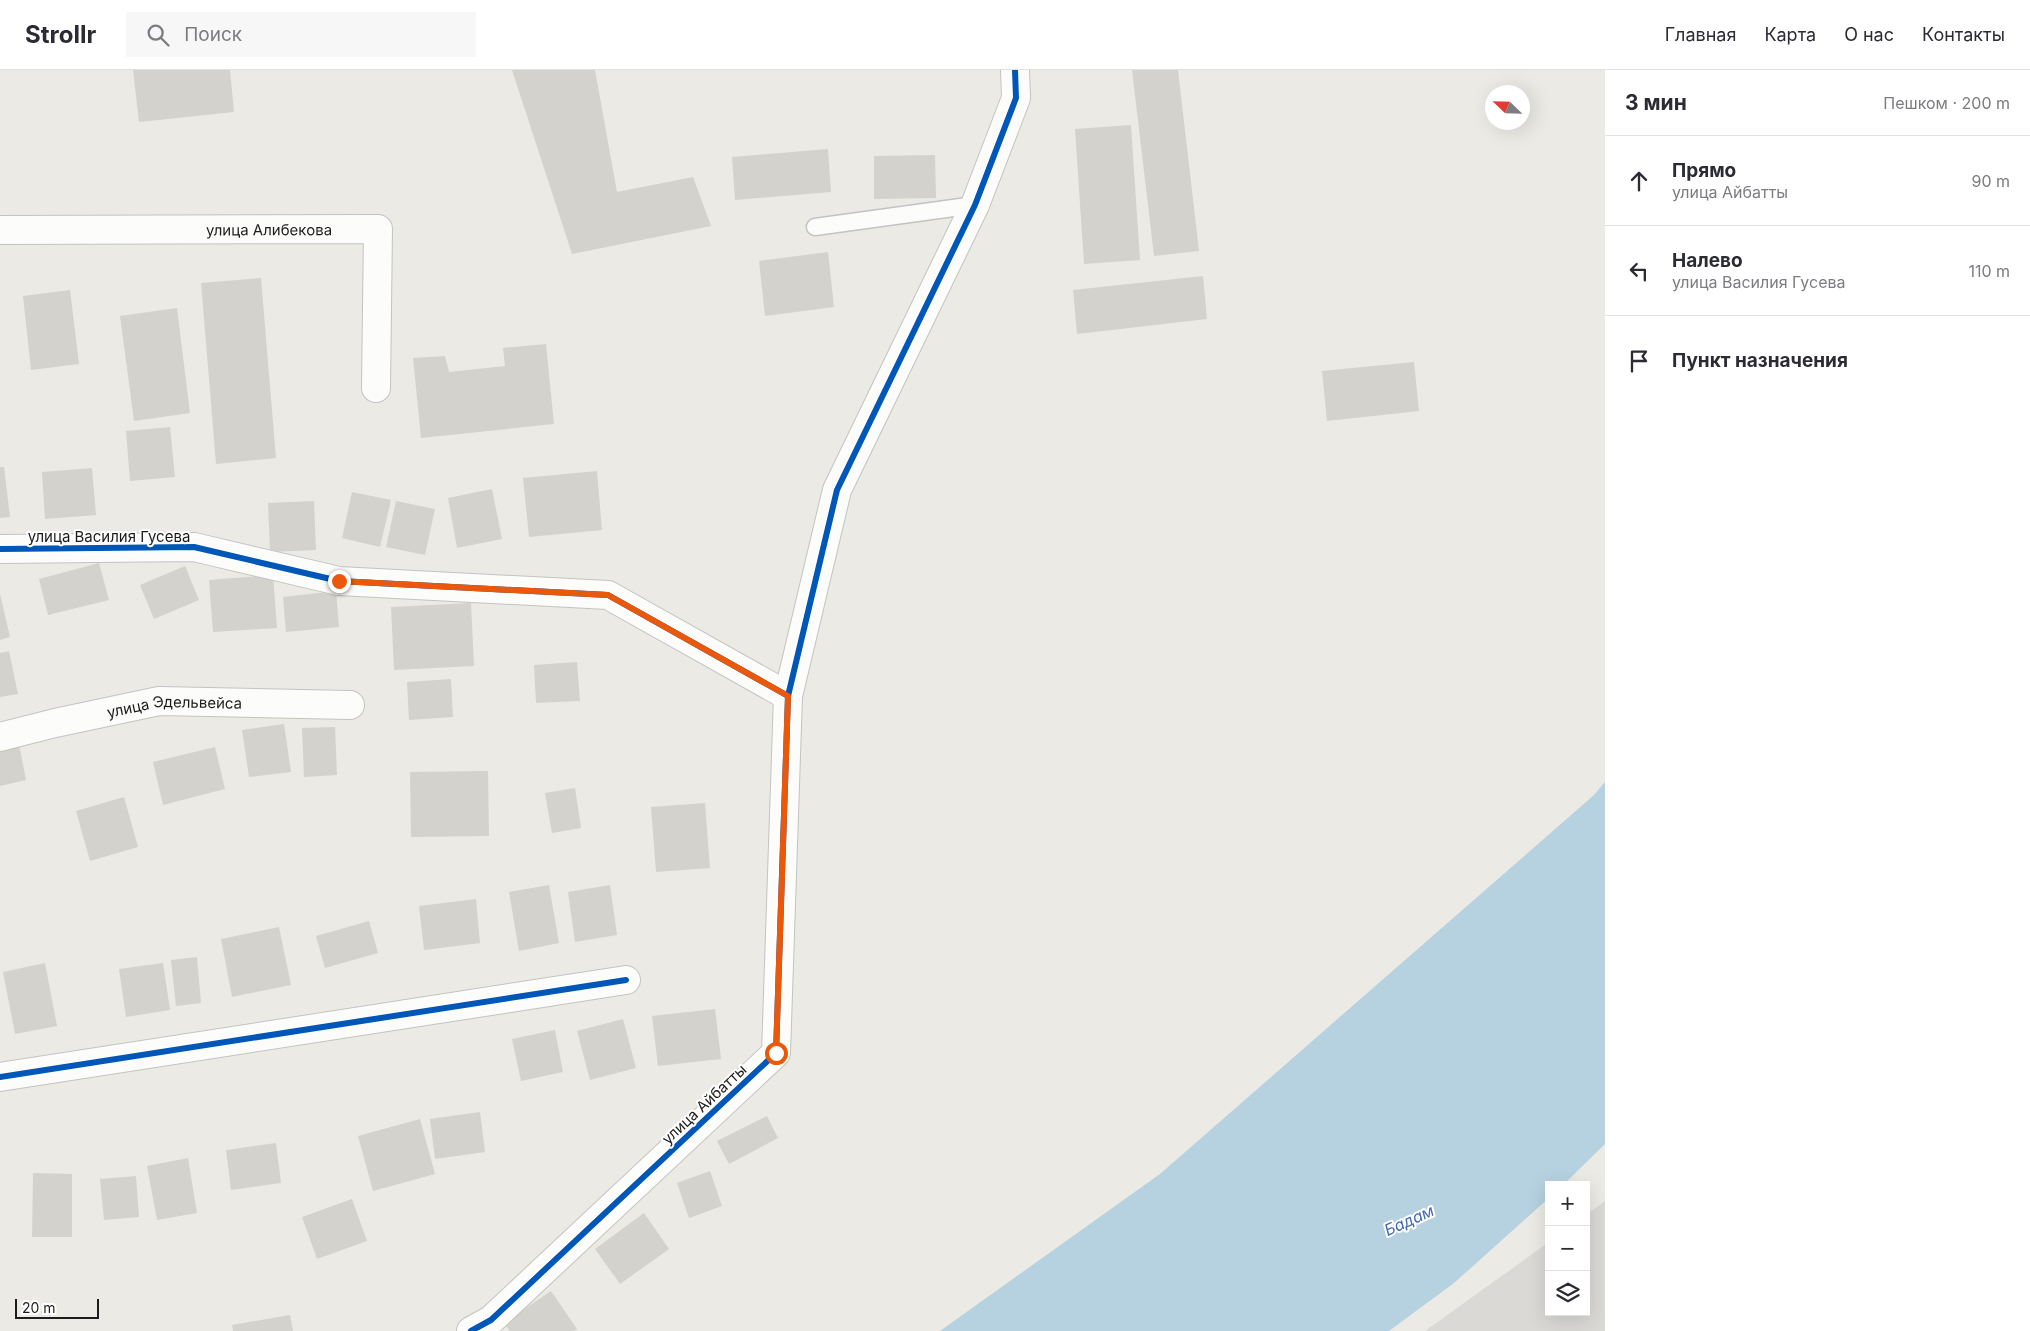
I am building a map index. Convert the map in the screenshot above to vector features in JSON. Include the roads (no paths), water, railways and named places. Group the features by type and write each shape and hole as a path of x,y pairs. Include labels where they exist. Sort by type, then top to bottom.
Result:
{"street":[{"name":"улица Айбатты","path":"472,1331 491,1320 776,1053 788,696 837,490 975,206 1016,98 1015,70"},
{"name":"улица Алибекова","path":"0,230 378,228 376,388"},
{"name":"улица Василия Гусева","path":"0,549 194,547 339,581 608,595 788,696"},
{"name":"улица Эдельвейса","path":"0,737 55,723 159,701 350,705"},
{"path":"0,1077 626,980"}],"lane":[{"path":"816,227 975,206"}],"water":[{"name":"Бадам","path":"1605,782 1605,1144 1567,1181 1545,1181 1545,1202 1454,1283 1389,1331 940,1331 1160,1174 1594,795"}]}
